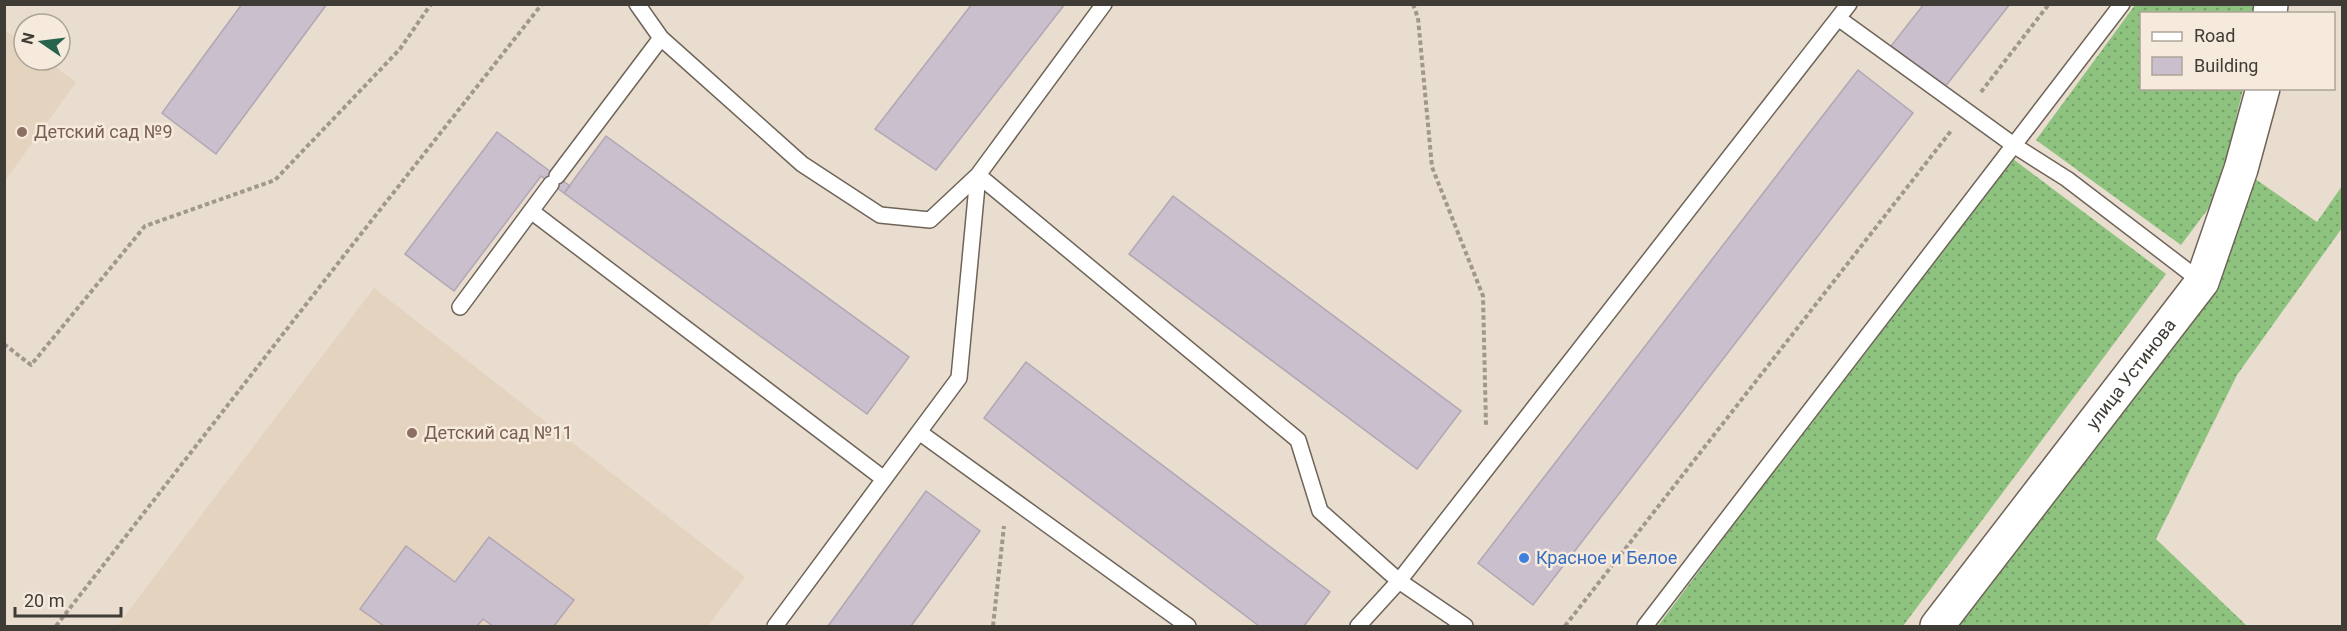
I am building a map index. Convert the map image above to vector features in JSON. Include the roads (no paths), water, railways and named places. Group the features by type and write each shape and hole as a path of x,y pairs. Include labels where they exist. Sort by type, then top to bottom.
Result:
{"street":[{"name":"улица Устинова","path":"1938,627 2202,282 2218,229 2241,169 2262,90"}],"lane":[{"path":"637,4 660,39 802,164 880,216 930,220 978,175 1104,4"},
{"path":"1358,627 1399,581 1849,4"},
{"path":"1645,627 2122,4"},
{"path":"1838,18 2015,146 2067,179 2202,282"},
{"path":"460,307 660,39"},
{"path":"775,627 958,378 978,175"},
{"path":"978,175 1298,440 1320,511 1399,581 1465,627"},
{"path":"531,212 884,479"},
{"path":"919,432 1188,627"}],"place":[{"name":"Детский сад №9","path":"22,132"},
{"name":"Детский сад №11","path":"412,433"},
{"name":"Красное и Белое","path":"1524,558"}]}
